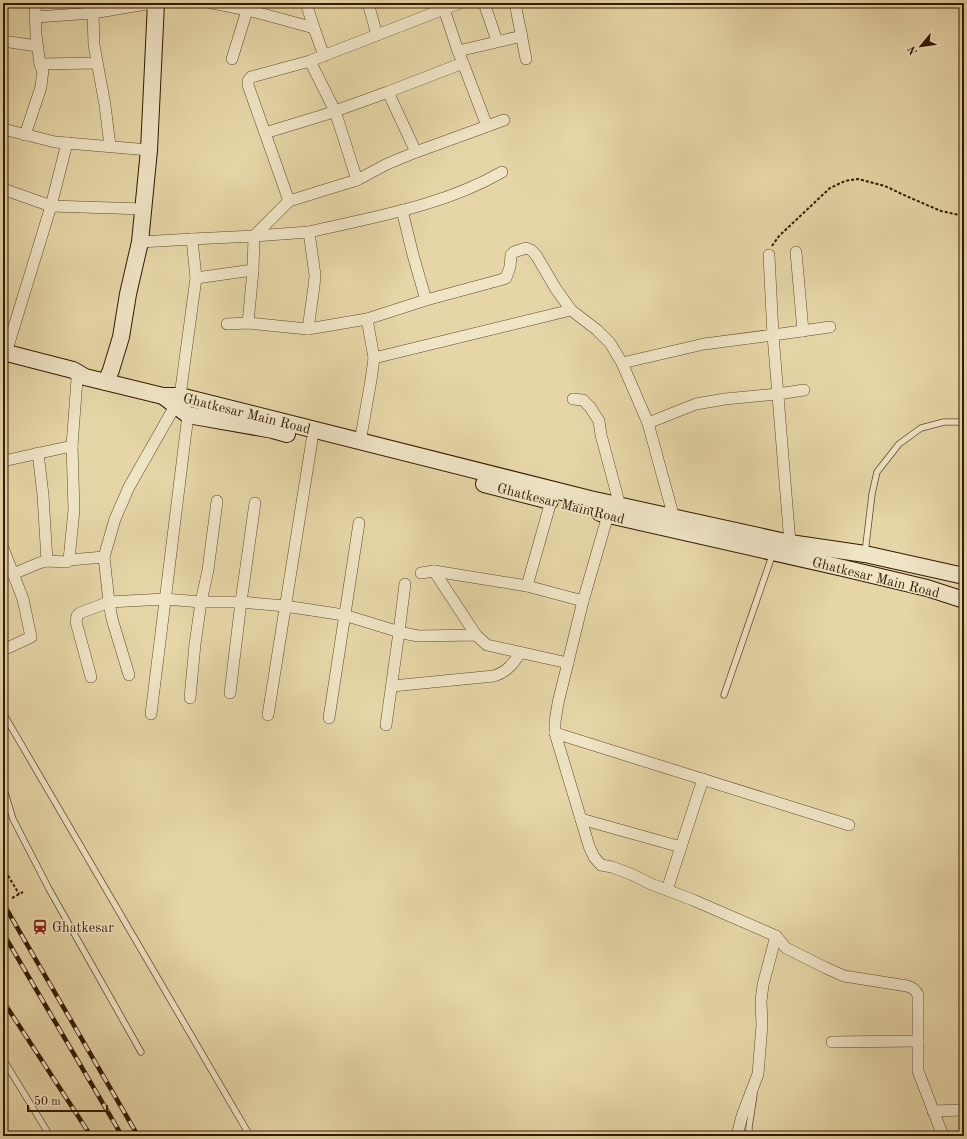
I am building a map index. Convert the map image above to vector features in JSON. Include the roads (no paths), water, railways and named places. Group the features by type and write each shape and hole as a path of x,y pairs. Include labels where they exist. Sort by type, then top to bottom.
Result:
{"main road":[{"path":"106,382 121,337 128,294 140,242 149,150 156,3"},
{"name":"Ghatkesar Main Road","path":"4,356 73,370 81,378 106,382 176,403 312,440 359,447 433,470 551,501 674,518 784,550 927,588 964,600"},
{"name":"Ghatkesar Main Road","path":"176,403 784,550 865,554 964,576"}],"street":[{"path":"25,134 41,87 43,72 37,46 36,3"},
{"path":"36,17 93,13 152,3"},
{"path":"212,3 248,6 314,28"},
{"path":"306,3 324,56"},
{"path":"368,3 377,35"},
{"path":"289,201 248,85 248,81 251,77 310,61 377,35 444,6 460,3"},
{"path":"484,3 497,41"},
{"path":"516,3 526,59"},
{"path":"232,59 248,6"},
{"path":"444,6 458,51 487,126"},
{"path":"93,13 94,45 105,105 110,146"},
{"path":"458,51 522,36"},
{"path":"3,41 37,46"},
{"path":"310,61 334,111 357,180"},
{"path":"40,64 97,63"},
{"path":"265,133 334,111 463,64"},
{"path":"388,92 416,152"},
{"path":"248,323 254,236 289,201 357,180 387,164 416,152 504,120"},
{"path":"3,129 55,142 149,150"},
{"path":"4,356 51,206 67,143"},
{"path":"140,242 309,232 402,210 462,191 502,172"},
{"path":"3,189 51,206 144,209"},
{"path":"402,210 426,300"},
{"path":"308,329 315,275 309,232"},
{"path":"151,714 165,599 176,403 196,278 192,238"},
{"path":"226,324 248,323 308,329 367,319 426,300 506,278 510,267 511,255 514,252 526,248 531,250 536,254 556,288 572,310 597,330 610,343 622,363 648,423 674,518"},
{"path":"796,252 803,331"},
{"path":"769,255 778,394 784,550"},
{"path":"196,278 252,270"},
{"path":"374,358 572,310"},
{"path":"359,447 374,358 367,319"},
{"path":"622,363 704,344 830,327"},
{"path":"69,560 74,510 72,446 81,378"},
{"path":"648,423 696,404 725,399 804,390"},
{"path":"573,399 583,400 590,407 599,421 614,510 583,601 555,722 555,733 594,857 601,865 612,867 776,936 786,948 844,976 907,986 916,990 918,995 918,1071 943,1136"},
{"path":"129,675 112,619 104,557 115,519 129,487 176,403"},
{"path":"268,715 312,440"},
{"path":"3,461 72,446"},
{"path":"38,453 44,495 47,561"},
{"path":"190,698 195,644 201,602 208,570 217,501"},
{"path":"527,586 551,501"},
{"path":"230,693 240,602 255,503"},
{"path":"329,718 359,523"},
{"path":"3,548 23,599 31,637 3,650"},
{"path":"13,574 38,563 47,561 67,562 69,560 104,557"},
{"path":"421,572 434,571 527,586 583,601"},
{"path":"434,571 476,636 487,646 568,663"},
{"path":"386,725 405,584"},
{"path":"91,677 76,619 80,613 109,602 165,599 201,602 240,602 285,606 344,615 399,632 418,636 476,636"},
{"path":"392,686 494,676 508,669 520,653"},
{"path":"555,733 849,825"},
{"path":"667,890 703,779"},
{"path":"581,819 681,847"},
{"path":"737,1136 742,1116 758,1074 762,1025 761,1001 763,985 776,936"},
{"path":"832,1042 918,1041"},
{"path":"933,1111 964,1110"}],"lane":[{"path":"865,554 872,494 877,472 899,444 921,428 944,422 964,422"},
{"path":"724,695 784,550"},
{"path":"3,713 250,1136"},
{"path":"3,786 13,819 49,889 141,1052"},
{"path":"3,1059 50,1136"},
{"path":"751,1136 749,1127 758,1074"}],"railway":[{"path":"3,903 138,1136"},
{"path":"3,933 122,1136"},
{"path":"3,1001 91,1136"}],"place":[{"name":"Ghatkesar","path":"40,927"}]}
